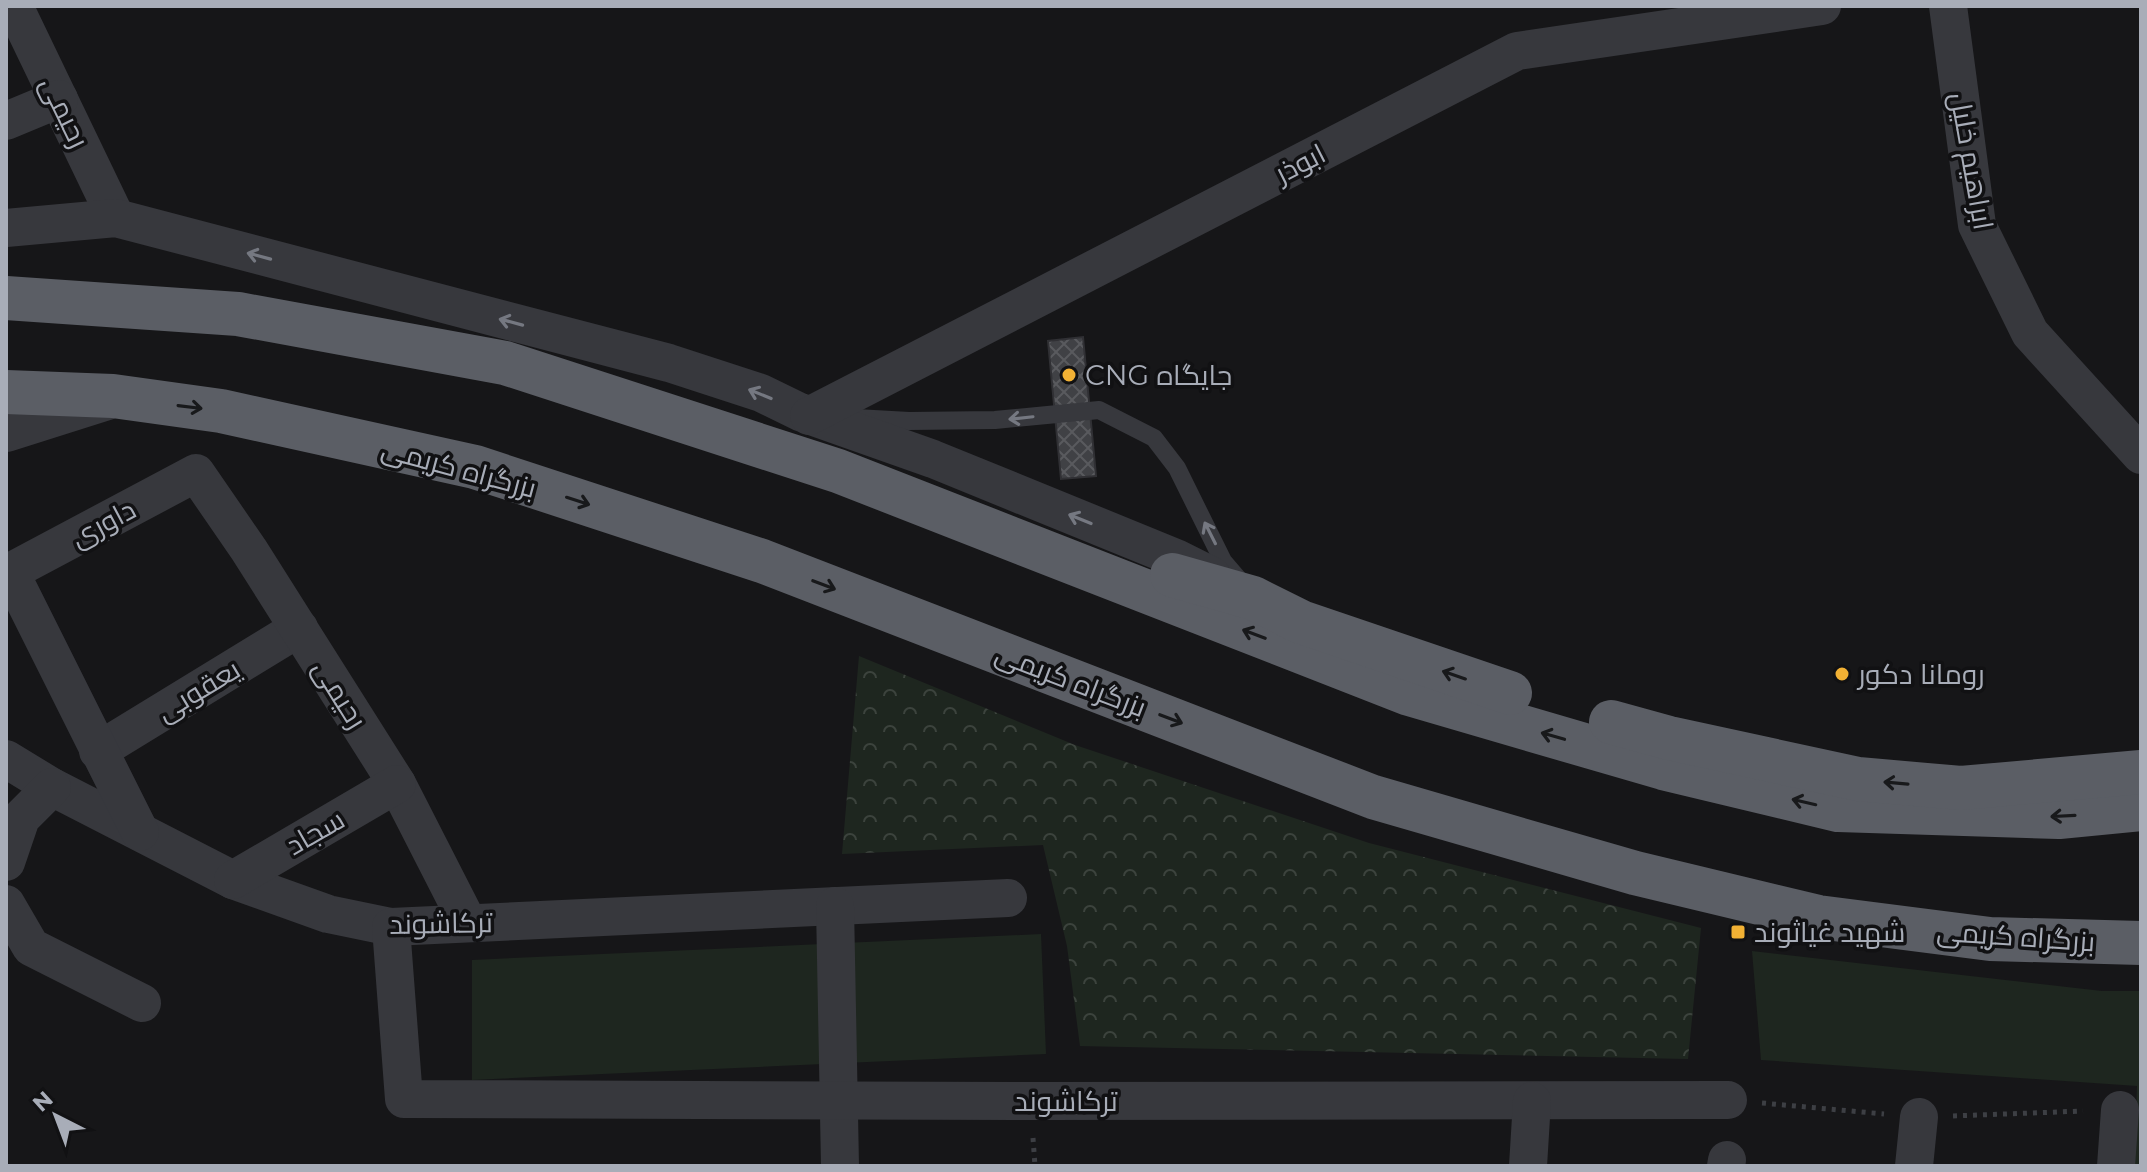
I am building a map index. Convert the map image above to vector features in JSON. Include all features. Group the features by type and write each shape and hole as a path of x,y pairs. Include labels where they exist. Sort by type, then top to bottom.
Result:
{"highway":[{"path":"6,298 238,314 505,363 838,471 1409,694 1663,768 1838,810 2059,817 2141,809"},
{"name":"بزرگراه کریمی","path":"6,392 113,396 221,411 475,467 762,561 1373,797 1635,873 1818,917 1990,939 2141,943"},
{"path":"921,504 1253,598 1301,622 1495,689 1669,738 1858,779 1961,788 2141,772"}],"street":[{"name":"رحیمی","path":"14,6 116,218"},
{"name":"ابوذر","path":"809,416 1517,51 1822,6"},
{"name":"ابراهیم خلیل","path":"1948,6 1977,225 2030,333 2141,455"},
{"path":"6,121 59,99"},
{"path":"6,228 116,218 669,363 761,393 809,416 933,459 1176,558 1253,598"},
{"path":"6,430 113,396"},
{"name":"رحیمی","path":"196,473 249,550 397,784 468,923"},
{"name":"داوری","path":"98,751 10,572 196,473"},
{"name":"یعقوبی","path":"98,751 299,628"},
{"path":"98,751 140,832"},
{"name":"ترکاشوند","path":"6,759 52,787 233,880 328,914 391,927 1008,898"},
{"name":"سجاد","path":"233,880 397,784"},
{"path":"6,862 21,818 52,787"},
{"path":"6,904 31,947 142,1003"},
{"path":"835,906 840,1166"},
{"name":"ترکاشوند","path":"391,927 404,1099 1728,1100"},
{"path":"1528,1166 1532,1101"},
{"path":"2116,1166 2120,1110"},
{"path":"1914,1166 1919,1117"}],"lane":[{"path":"809,416 909,421 995,420 1099,410 1154,438 1177,468 1223,561 1253,598"}],"green space":[{"path":"859,656 1075,745 1369,843 1701,928 1688,1059 1080,1046 1067,946 1043,845 842,854"},
{"path":"1041,934 1046,1054 472,1080 472,960"},
{"path":"1752,951 2102,991 2141,991 2141,1166 2134,1166 2137,1086 1761,1060"}],"building":[{"name":"CNG جایگاه","path":"1083,337 1096,476 1061,479 1048,341"}],"place":[{"name":"CNG جایگاه","path":"1069,375"},
{"name":"رومانا دکور","path":"1842,674"},
{"name":"شهید غیاثوند","path":"1738,932"}]}
